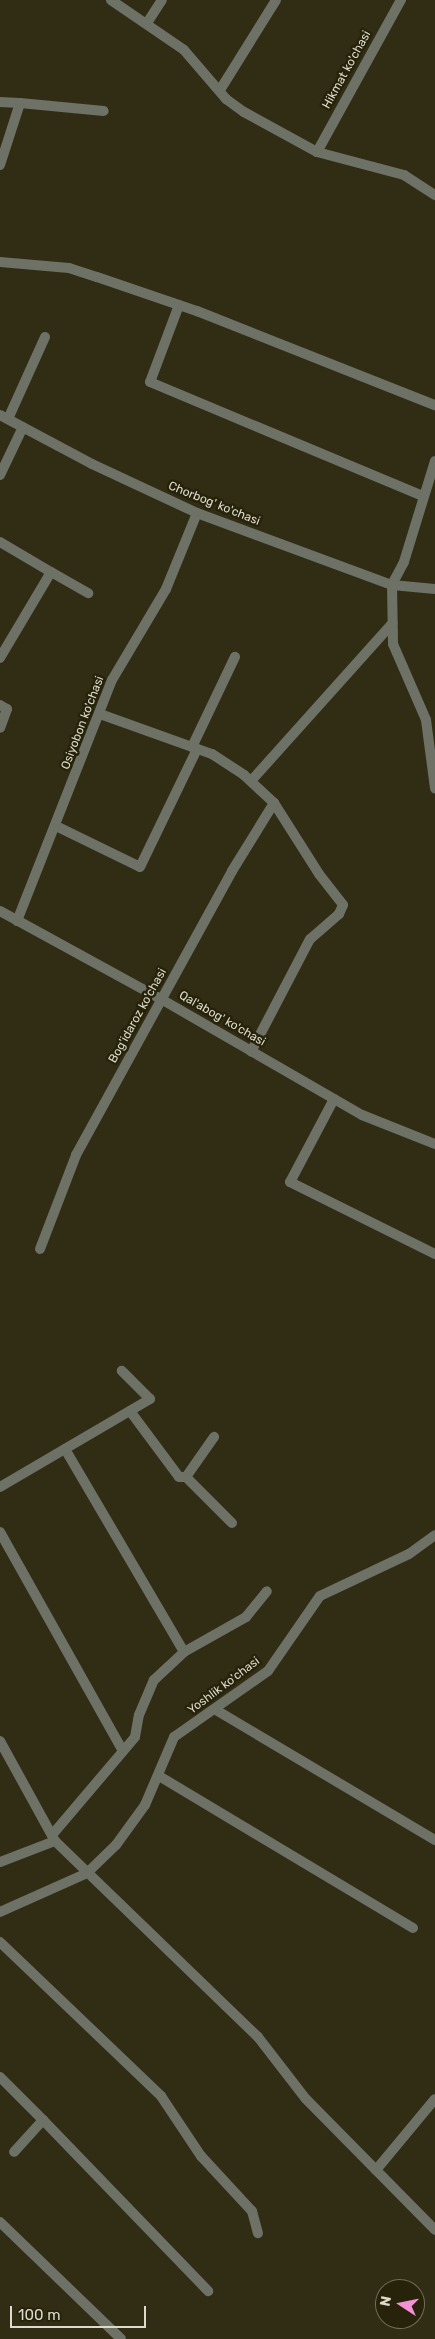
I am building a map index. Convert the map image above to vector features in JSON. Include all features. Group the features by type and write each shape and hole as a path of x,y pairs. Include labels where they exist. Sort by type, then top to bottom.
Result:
{"street":[{"path":"111,0 147,22 184,50 234,105 316,152 404,175 435,194"},
{"path":"147,22 162,0"},
{"path":"220,90 276,0"},
{"name":"Hikmat ko'chasi","path":"316,152 401,0"},
{"path":"0,102 104,111"},
{"path":"0,165 20,103"},
{"path":"0,262 69,268 179,305 435,405"},
{"path":"179,305 150,382 423,496"},
{"path":"4,417 45,338"},
{"name":"Сhorbog' ko'chasi","path":"4,417 197,513 392,585 435,590"},
{"path":"0,475 23,427"},
{"path":"435,461 404,562 392,585 393,644 426,720 435,788"},
{"name":"Osiyobon ko'chasi","path":"17,921 112,680 166,589 197,513"},
{"path":"0,542 88,593"},
{"path":"0,658 51,572"},
{"path":"251,781 393,622"},
{"path":"56,826 140,867 235,656"},
{"path":"0,705 7,710 0,728"},
{"path":"100,714 212,754 251,781 274,803 318,874 343,905 339,914 310,940 251,1052"},
{"name":"Bog'idaroz ko'chasi","path":"40,1249 76,1155 161,999 274,803"},
{"name":"Qal'abog' ko'chasi","path":"0,911 161,999 362,1115 435,1144"},
{"path":"334,1098 290,1182 435,1254"},
{"path":"0,1487 150,1399 122,1371"},
{"path":"130,1411 179,1477 186,1477 232,1523"},
{"path":"186,1477 214,1437"},
{"path":"65,1449 184,1652"},
{"path":"0,1532 123,1751"},
{"name":"Yoshlik ko'chasi","path":"0,1912 87,1873 116,1846 145,1805 159,1776 174,1737 216,1710 268,1671 320,1596 409,1554 435,1535"},
{"path":"0,1862 54,1838 135,1737 139,1715 154,1680 184,1652 246,1617 267,1591"},
{"path":"216,1710 435,1840"},
{"path":"0,1741 54,1838 87,1873 258,2037 306,2099 435,2230"},
{"path":"159,1776 413,1928"},
{"path":"0,1942 160,2096 201,2156 252,2212 258,2233"},
{"path":"0,2077 208,2291"},
{"path":"376,2170 435,2099"},
{"path":"14,2152 43,2120"},
{"path":"0,2222 121,2339"}]}
